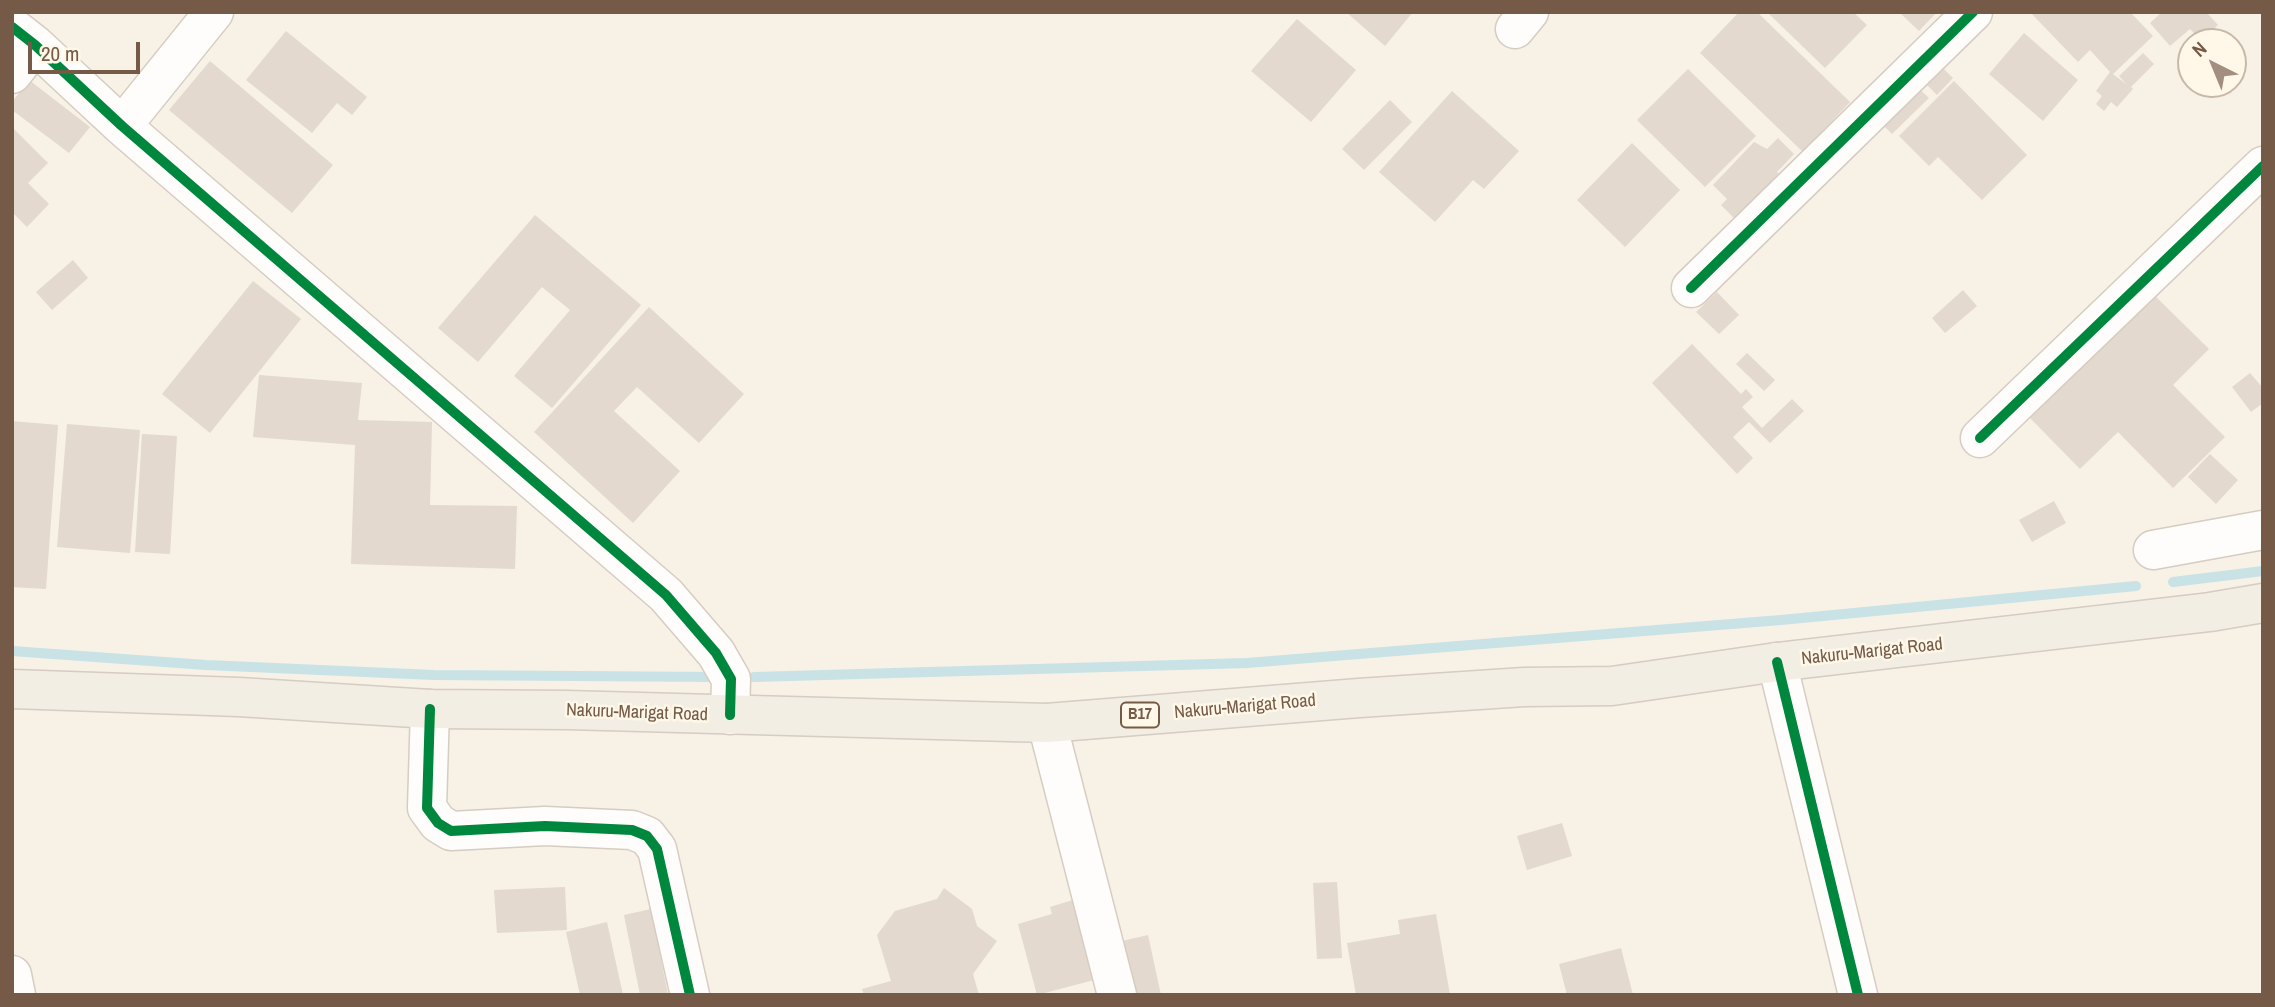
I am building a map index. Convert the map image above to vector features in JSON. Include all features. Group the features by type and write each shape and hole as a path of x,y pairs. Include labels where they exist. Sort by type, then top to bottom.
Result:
{"main road":[{"name":"Nakuru-Marigat Road","path":"12,689 239,697 430,709 1046,723 1524,687 1612,686 1777,663 2210,612 2263,603"}],"street":[{"path":"122,126 214,12"},
{"path":"1690,288 1973,12"},
{"path":"20,49 122,126 666,595 716,653 731,679 730,715"},
{"path":"1980,438 2263,166"},
{"path":"2154,550 2263,530"},
{"path":"1777,663 1858,995"},
{"path":"430,709 427,808 438,823 452,831 545,826 632,830 647,836 657,849 690,995"},
{"path":"1046,723 1116,995"},
{"path":"12,975 16,995"}],"building":[{"path":"1346,12 1413,12 1385,46"},
{"path":"1739,12 1757,12 1850,102 1803,152 1700,53"},
{"path":"1767,12 1853,12 1867,25 1825,68"},
{"path":"1899,12 1937,12 1919,31"},
{"path":"2030,12 2130,12 2153,36 2113,74 2126,84 2119,76 2143,53 2154,64 2131,87 2133,89 2117,107 2111,102 2104,111 2096,104 2102,96 2096,91 2110,72 2090,50 2078,62"},
{"path":"2162,12 2210,12 2208,14 2218,25 2215,28 2177,28 2177,40 2170,46 2150,23"},
{"path":"1297,19 1356,70 1311,122 1251,71"},
{"path":"286,31 367,97 352,115 337,103 312,133 246,80"},
{"path":"2024,33 2078,80 2043,121 1989,74"},
{"path":"210,61 333,165 292,213 169,110"},
{"path":"1941,66 1953,78 1937,95 1925,83"},
{"path":"1688,69 1756,136 1705,187 1637,120"},
{"path":"29,80 90,127 69,153 12,110 12,102"},
{"path":"1954,81 2027,155 1982,200 1938,157 1929,166 1899,136"},
{"path":"1917,87 1929,98 1892,134 1881,123"},
{"path":"1452,91 1519,151 1484,189 1473,180 1435,222 1379,172"},
{"path":"1390,100 1412,122 1364,170 1342,149"},
{"path":"12,127 48,163 28,183 49,204 27,227 12,212"},
{"path":"1778,138 1794,154 1777,172 1785,179 1741,225 1721,205 1727,199 1713,185 1754,142 1767,149"},
{"path":"1632,143 1680,190 1625,247 1577,200"},
{"path":"535,215 641,305 552,408 514,376 570,310 542,287 478,362 438,328"},
{"path":"73,260 88,278 52,310 36,292"},
{"path":"253,281 301,319 210,433 162,394"},
{"path":"1963,290 1977,306 1945,333 1932,318"},
{"path":"1717,292 1739,315 1719,334 1696,312"},
{"path":"2154,295 2209,349 2173,385 2225,437 2173,488 2118,432 2080,469 2030,418"},
{"path":"649,307 744,394 699,443 637,387 614,411 680,471 633,523 534,432"},
{"path":"1692,344 1741,394 1746,389 1753,397 1742,407 1762,428 1792,399 1804,411 1770,443 1749,422 1733,437 1753,458 1737,474 1652,383"},
{"path":"1747,353 1775,380 1764,391 1736,364"},
{"path":"2250,373 2263,388 2263,403 2251,412 2232,387"},
{"path":"259,375 362,383 358,420 432,422 430,505 517,506 515,569 351,564 355,445 253,437"},
{"path":"12,421 58,425 46,589 12,587"},
{"path":"67,424 140,430 130,553 57,547"},
{"path":"142,434 177,436 170,554 135,552"},
{"path":"2210,454 2238,480 2216,504 2188,477"},
{"path":"2054,501 2066,523 2032,542 2019,520"},
{"path":"1562,823 1572,856 1527,870 1517,836"},
{"path":"1337,882 1342,958 1317,959 1313,883"},
{"path":"565,887 567,930 497,933 494,890"},
{"path":"944,888 972,909 977,926 997,941 973,974 979,995 864,995 862,989 891,981 877,935 895,911 937,899"},
{"path":"1076,899 1098,979 1037,995 1018,924 1052,914 1050,907"},
{"path":"651,909 668,995 640,995 624,915"},
{"path":"1436,914 1450,995 1356,995 1347,943 1400,934 1398,920"},
{"path":"607,922 623,995 580,995 566,932"},
{"path":"1148,935 1161,995 1133,995 1122,941"},
{"path":"1621,948 1633,995 1567,995 1559,964"}],"waterway":[{"path":"2173,582 2263,571"},
{"path":"754,677 1247,663 1781,620 2136,586"},
{"path":"12,651 206,665 434,675 716,677"}],"cycle path":[{"path":"1691,288 1973,12"},
{"path":"12,27 122,126 666,595 716,653 731,679 730,715"},
{"path":"1980,438 2263,166"},
{"path":"1777,662 1858,995"},
{"path":"430,709 427,808 438,823 451,831 545,826 632,830 647,836 657,849 690,995"}]}
